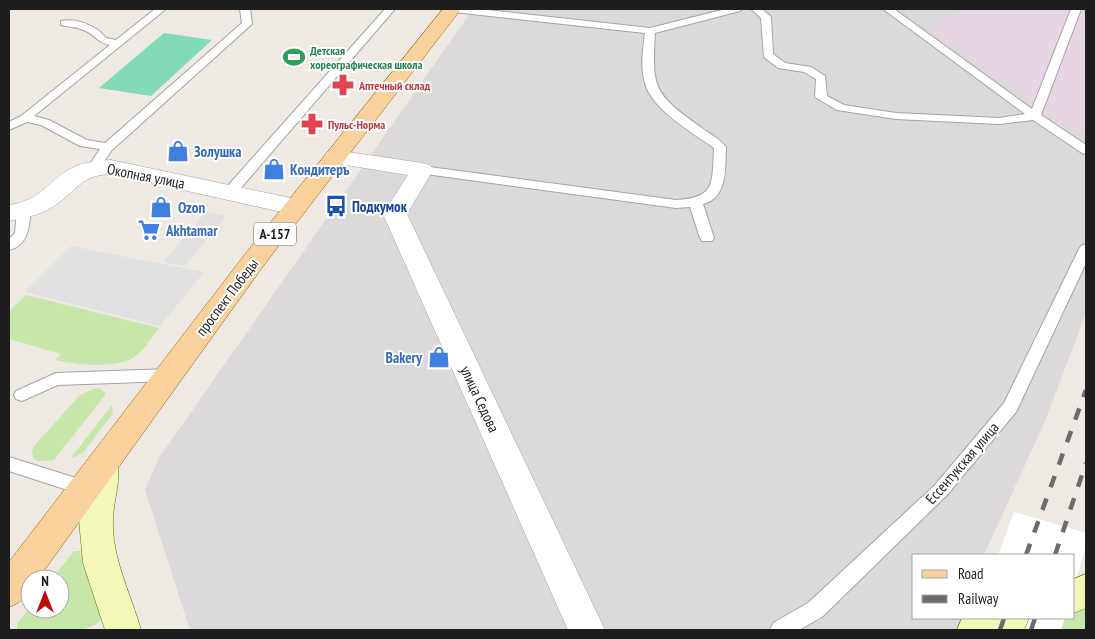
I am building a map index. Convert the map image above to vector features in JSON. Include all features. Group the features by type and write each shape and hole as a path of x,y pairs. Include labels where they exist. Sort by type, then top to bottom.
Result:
{"main road":[{"name":"проспект Победы","path":"10,587 295,207 453,9"},
{"path":"95,476 96,520 101,563 123,630"},
{"path":"975,630 1008,619"}],"street":[{"path":"335,157 422,170"},
{"name":"Окопная улица","path":"16,212 48,199 76,173 94,167 111,167 295,207"},
{"name":"улица Седова","path":"422,170 395,214 587,630"}],"lane":[{"path":"9,127 26,118 162,9"},
{"path":"94,167 108,147 247,24 245,9"},
{"path":"229,193 390,9"},
{"path":"453,9 650,31 737,9"},
{"path":"547,20 552,9"},
{"path":"756,9 766,17 768,55 782,66 807,69 821,78 821,97 841,108 896,116 999,122 1034,116"},
{"path":"888,9 1034,116 1086,150"},
{"path":"1034,116 1076,9"},
{"path":"65,23 83,26 97,33 103,41 119,44"},
{"path":"422,170 676,204 696,204 712,195 718,181 720,147 668,107 652,90 649,71 650,31"},
{"path":"26,118 45,122 84,143 108,147"},
{"path":"696,204 707,238"},
{"path":"9,246 22,234 16,212"},
{"name":"Ессентукская улица","path":"780,630 815,610 880,550 941,490 1010,408 1086,249"},
{"path":"22,395 56,379 170,375"},
{"path":"9,464 95,476"}],"shaded area":[{"path":"473,9 1086,9 1086,313 1045,421 984,554 912,554 912,619 961,619 956,630 190,630 145,490 159,458"},
{"path":"962,9 1086,9 1086,135 1071,130 931,31"},
{"path":"206,212 226,216 185,266 163,262"},
{"path":"71,246 204,272 160,326 25,292"}],"green space":[{"path":"164,33 212,40 151,96 99,88"},
{"path":"26,295 159,328 136,356 119,363 97,365 55,360 61,354 9,339 9,311"},
{"path":"95,388 101,389 106,394 54,460 38,461 33,458 34,446 79,396"},
{"path":"112,405 113,413 83,453 70,459"},
{"path":"74,551 80,551 104,609 101,620 94,625 74,630 17,630 17,624 21,619 70,619 70,569 60,569"},
{"path":"1086,609 1086,630 1027,630 1059,619 1075,619 1075,614"}],"pier":[{"path":"1014,512 1086,533 1086,546 1075,584 1075,554 998,554"},
{"path":"976,619 1065,619 1061,630 971,630"}],"railway":[{"path":"1026,554 1086,390"},
{"path":"1055,554 1086,463"},
{"path":"1000,630 1004,619"},
{"path":"1031,630 1035,619"}],"place":[{"name":"Детская хореографическая школа","path":"294,57"},
{"name":"Аптечный склад","path":"343,85"},
{"name":"Пульс-Норма","path":"312,124"},
{"name":"Золушка","path":"178,151"},
{"name":"Кондитеръ","path":"274,169"},
{"name":"Подкумок","path":"336,206"},
{"name":"Ozon","path":"161,207"},
{"name":"Akhtamar","path":"149,230"},
{"name":"Bakery","path":"439,357"}]}
